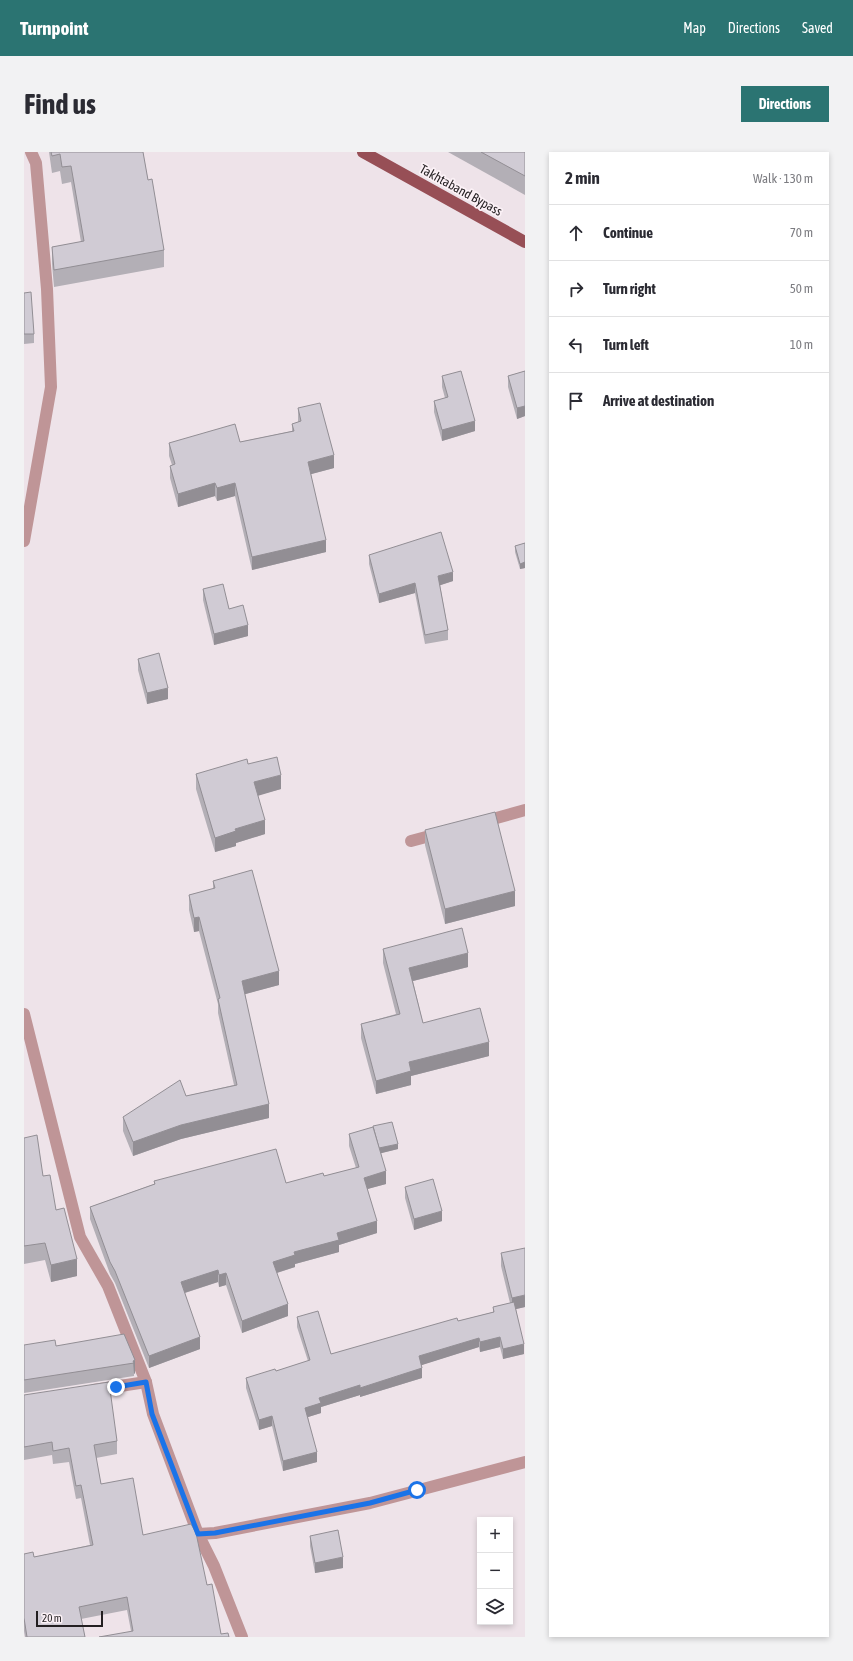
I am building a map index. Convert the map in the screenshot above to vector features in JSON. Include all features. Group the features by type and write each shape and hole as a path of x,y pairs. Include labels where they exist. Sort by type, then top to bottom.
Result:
{"main road":[{"name":"Takhtaband Bypass","path":"363,152 525,242"}],"street":[{"path":"24,541 51,387 47,289 36,164 31,152"},
{"path":"469,826 525,810"},
{"path":"410,840 454,829"},
{"path":"24,1014 80,1237 108,1286 146,1382 152,1414 198,1534 214,1566 242,1637"},
{"path":"85,1392 146,1382"},
{"path":"198,1534 215,1533 370,1503 525,1462"}],"building":[{"path":"51,152 143,152 148,180 152,179 164,250 54,270 52,247 84,241 71,166 62,167 60,154 52,156"},
{"path":"481,152 525,152 525,176"},
{"path":"31,292 34,334 24,334 24,293"},
{"path":"461,371 475,421 442,430 434,401 448,397 442,376"},
{"path":"525,371 525,406 517,408 508,376"},
{"path":"320,403 334,455 308,462 326,540 252,557 235,483 217,488 215,483 178,494 170,466 175,464 169,443 235,424 240,442 294,431 292,424 301,421 298,408"},
{"path":"441,532 453,572 438,576 448,630 425,635 415,583 379,594 369,555"},
{"path":"525,543 525,562 520,564 515,546"},
{"path":"223,584 229,609 243,605 248,625 214,634 203,589"},
{"path":"159,653 168,688 147,693 138,659"},
{"path":"277,757 281,775 254,782 265,820 235,829 236,831 215,838 196,774 247,759 248,764"},
{"path":"495,812 515,891 445,909 425,830"},
{"path":"252,870 279,971 242,981 269,1104 181,1125 133,1142 123,1117 180,1080 186,1096 237,1085 218,999 220,998 199,917 194,918 189,895 215,888 213,881"},
{"path":"462,928 468,953 409,968 423,1023 480,1008 489,1042 409,1062 411,1071 376,1081 361,1024 400,1014 383,949"},
{"path":"392,1122 398,1144 379,1148 373,1126"},
{"path":"373,1127 386,1171 364,1178 377,1221 337,1233 339,1240 294,1252 295,1255 273,1262 288,1304 242,1321 226,1273 219,1275 218,1270 181,1282 200,1337 149,1356 110,1262 90,1207 155,1184 154,1181 276,1149 286,1183 323,1173 324,1176 359,1167 349,1134"},
{"path":"37,1135 43,1176 50,1175 56,1210 64,1208 77,1259 51,1265 45,1243 24,1246 24,1138"},
{"path":"433,1179 442,1211 414,1219 405,1187"},
{"path":"525,1248 525,1295 512,1298 501,1253"},
{"path":"514,1302 524,1344 503,1349 500,1337 480,1342 479,1338 419,1356 422,1368 360,1388 360,1385 319,1398 321,1403 305,1408 317,1452 283,1461 272,1416 259,1420 246,1378 275,1369 276,1371 310,1360 297,1317 318,1311 331,1354 457,1318 458,1321 494,1312 493,1307"},
{"path":"124,1334 135,1360 133,1361 134,1363 24,1380 24,1345 55,1340 56,1346"},
{"path":"109,1382 117,1441 94,1445 101,1484 133,1478 143,1535 191,1524 196,1533 207,1585 212,1584 221,1634 228,1633 229,1637 99,1637 133,1631 127,1597 79,1607 85,1637 27,1637 24,1618 24,1554 33,1552 34,1557 93,1545 81,1485 76,1486 69,1448 53,1451 52,1442 24,1447 24,1395"},
{"path":"338,1530 343,1557 315,1563 310,1536"}],"route":[{"path":"116,1387 146,1382 152,1414 198,1534 215,1533 370,1503 417,1490"}]}
